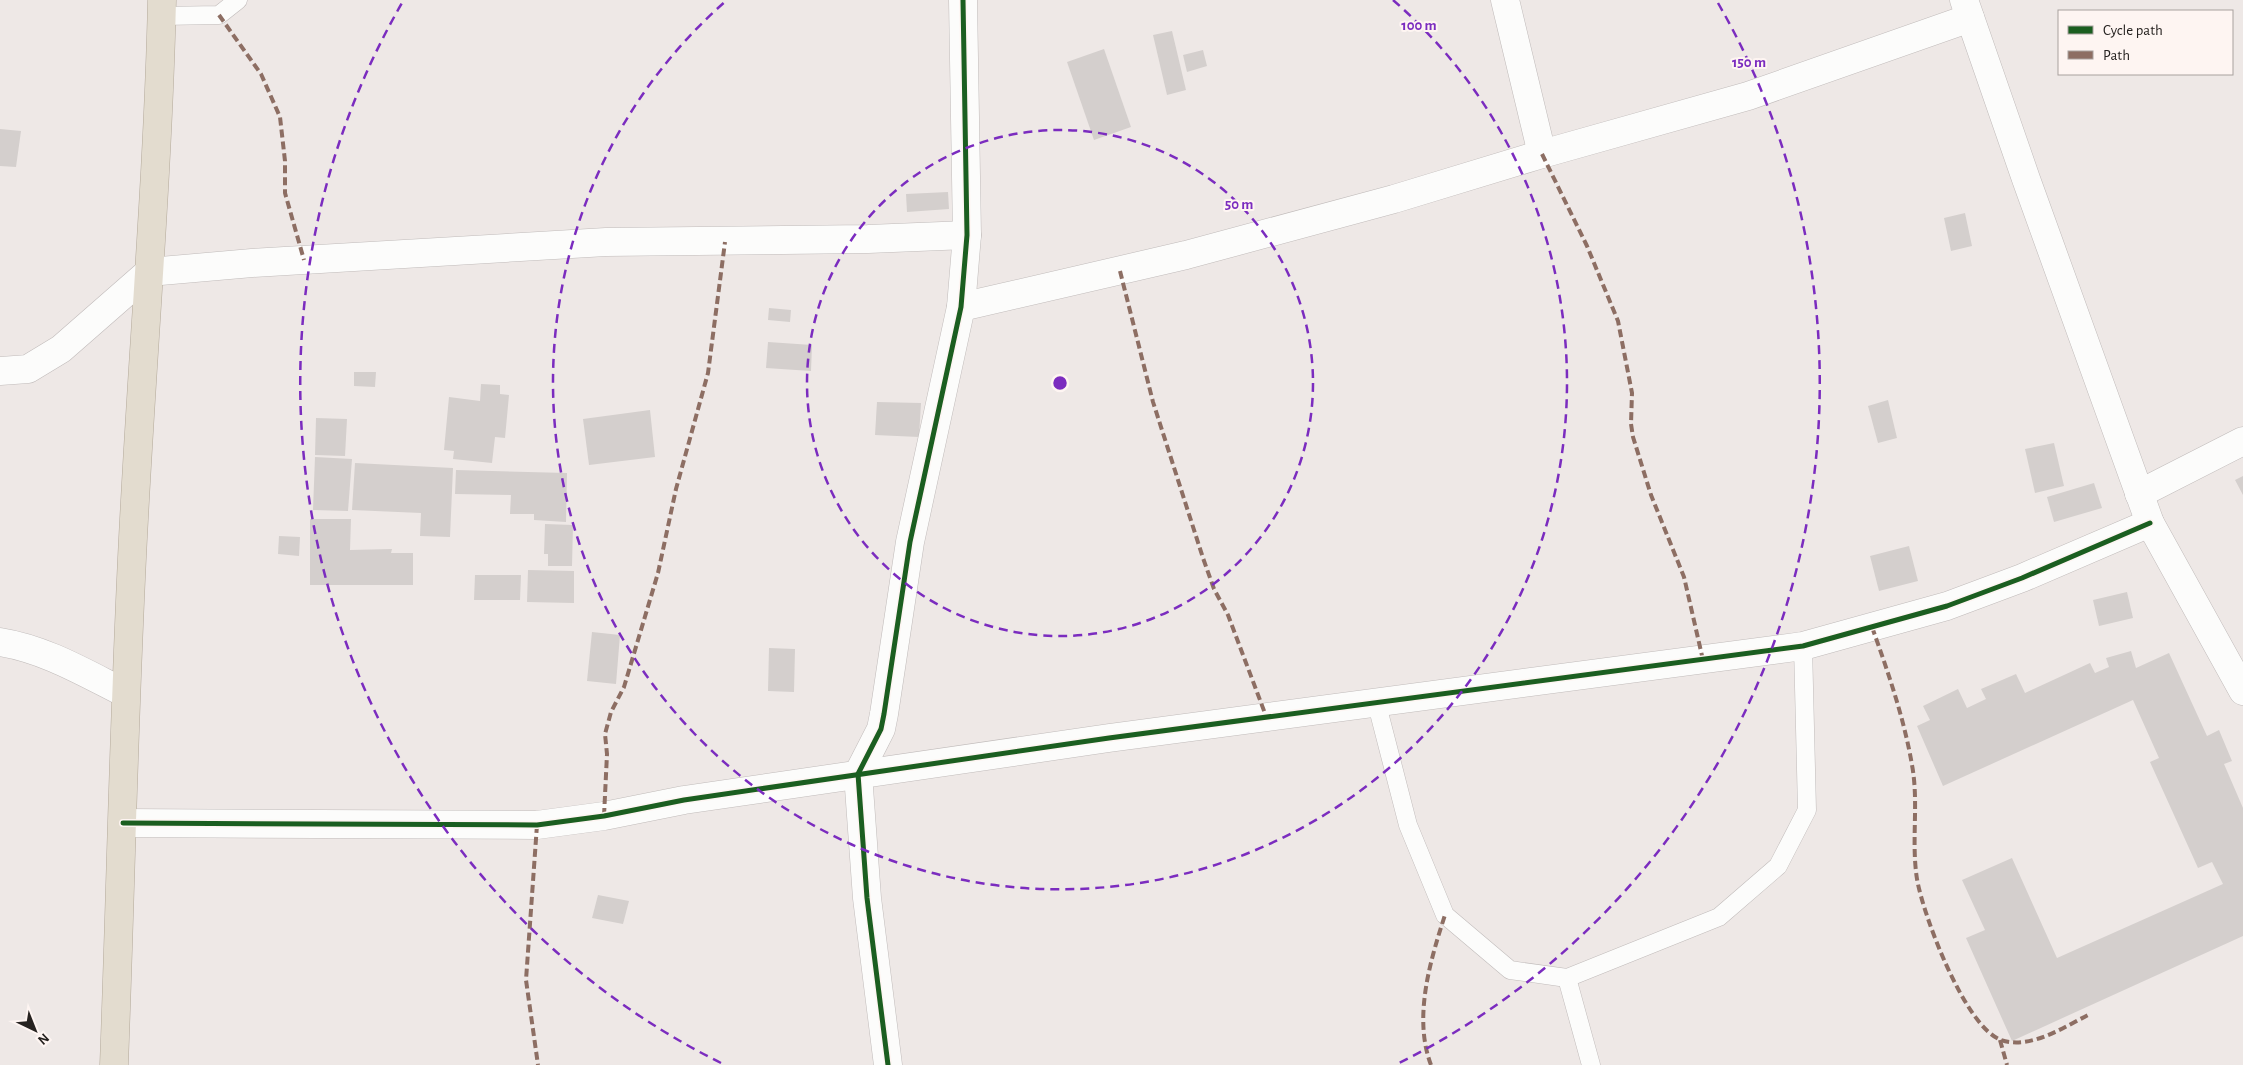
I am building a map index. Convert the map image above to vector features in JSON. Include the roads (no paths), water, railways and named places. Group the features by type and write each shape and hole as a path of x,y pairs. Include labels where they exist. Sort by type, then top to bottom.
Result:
{"highway":[{"path":"114,1065 123,823 125,692 162,8"}],"street":[{"path":"888,1065 867,898 858,774 881,729 910,542 961,307 966,235 963,0"},
{"path":"1505,0 1542,154"},
{"path":"961,307 1205,250 1394,199 1542,154 1748,96 1967,9 2150,523 2243,691"},
{"path":"0,372 28,369 61,349 149,272 261,263 606,242 868,240 966,235"},
{"path":"2139,494 2243,441"},
{"path":"123,823 536,825 858,774 1376,701 1803,646 1947,606 2022,578 2150,523"},
{"path":"0,642 15,644 60,660 125,692"}],"lane":[{"path":"162,8 220,15 238,0"},
{"path":"1376,701 1408,825 1445,915 1510,970 1567,978 1719,917 1778,866 1807,810 1803,646"},
{"path":"1567,978 1591,1065"}]}
